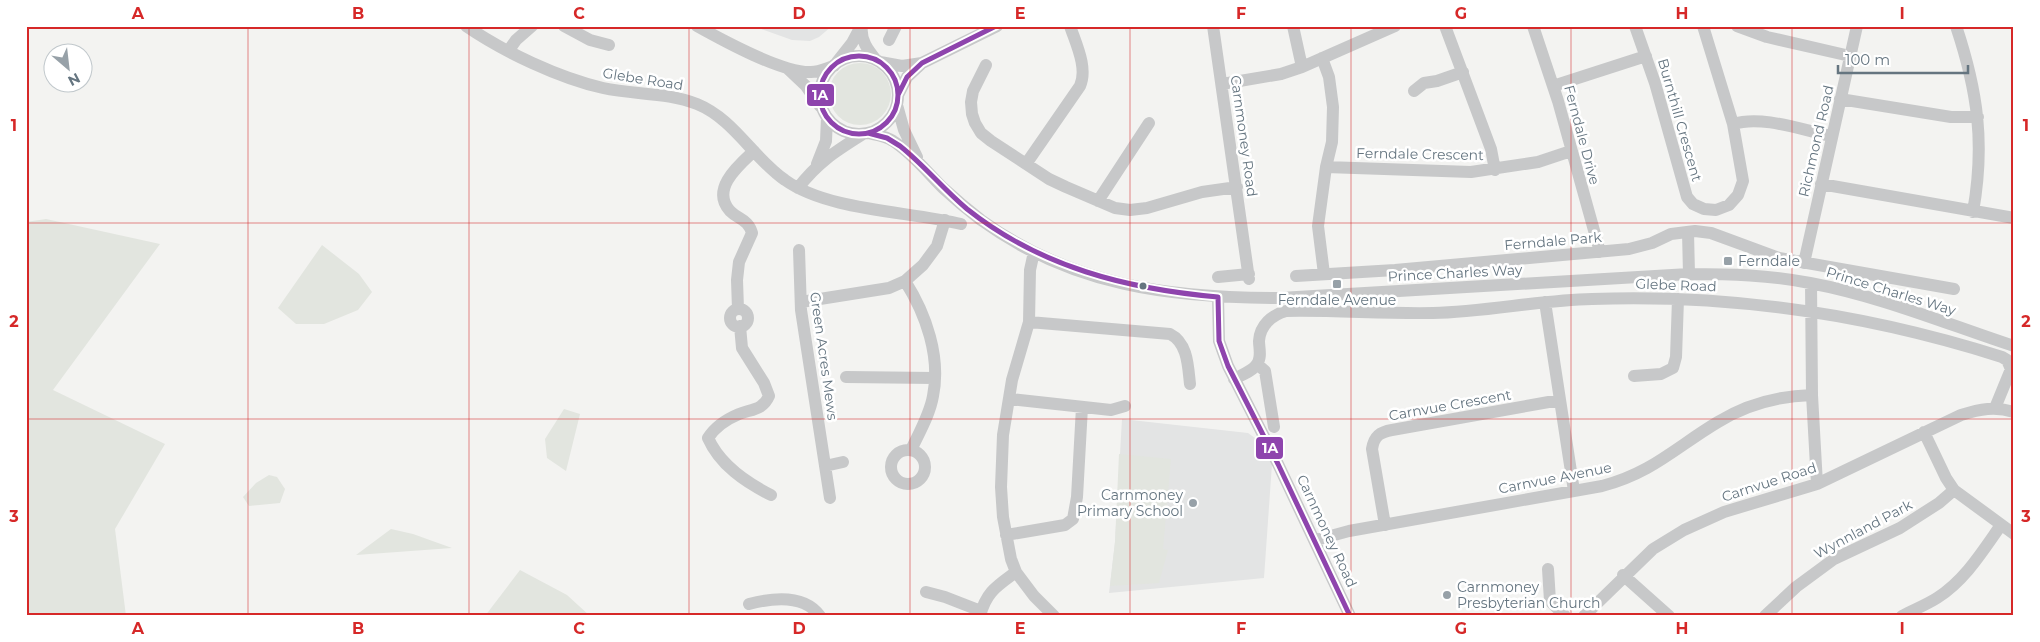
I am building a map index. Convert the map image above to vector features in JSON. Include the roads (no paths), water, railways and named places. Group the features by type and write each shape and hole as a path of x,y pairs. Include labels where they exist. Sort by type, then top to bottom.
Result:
{"street":[{"name":"Glebe Road","path":"466,26 509,50 577,82 605,89 672,97 710,110 733,129 754,152 785,180 824,199 961,224"},
{"path":"509,50 516,40 532,26"},
{"path":"564,26 590,40 609,45"},
{"path":"697,26 729,44 785,67 812,72 835,65 843,60 860,56 902,66 922,64"},
{"path":"861,26 865,45 893,76 898,100"},
{"path":"816,166 826,141 825,115 820,98 822,82 852,42 861,26"},
{"path":"889,40 896,26"},
{"path":"798,188 816,166 836,150 886,123 893,114 907,77 922,64 997,26"},
{"path":"1026,164 1084,79 1083,69 1070,26"},
{"name":"Carnmoney Road","path":"1213,26 1249,276 1218,277"},
{"path":"1293,26 1302,67"},
{"path":"1222,84 1267,77 1302,67 1395,26"},
{"path":"1445,26 1491,149 1495,170"},
{"name":"Ferndale Drive","path":"1533,26 1553,86 1600,252"},
{"name":"Burnthill Crescent","path":"1635,26 1655,83 1686,197 1693,204 1704,209 1716,210 1729,205 1738,195 1743,181 1733,124 1708,28"},
{"path":"1737,26 1769,32 1850,56"},
{"name":"Richmond Road","path":"1804,263 1857,26"},
{"path":"1956,26 1968,62 1978,117 1980,140 1979,180 1973,212"},
{"path":"1553,86 1646,56"},
{"path":"1322,58 1329,77 1333,106 1332,142 1326,167 1318,226 1324,274"},
{"path":"986,65 973,91 971,102 975,124 991,141 1049,179 1115,208 1130,210 1147,208 1202,192 1236,187"},
{"path":"785,67 806,86 825,115 839,128 855,134 866,133"},
{"path":"1414,91 1424,83 1437,81 1463,72"},
{"path":"1840,99 1951,118 1978,117"},
{"name":"Prince Charles Way","path":"898,100 904,130 923,168"},
{"path":"1733,124 1757,120 1831,136"},
{"path":"1098,200 1149,123"},
{"name":"Prince Charles Way","path":"866,133 892,140 944,189 980,219 1017,244 1111,282 1146,290 1218,297 1280,298 1689,274 1747,275 1811,283 1891,304 2014,346"},
{"name":"Ferndale Crescent","path":"1326,167 1471,172 1495,170 1538,162 1571,151"},
{"path":"754,152 733,171 726,184 724,198 730,211 750,225 752,232 739,262 737,280 738,309 731,313 730,319 732,324 740,326 742,348 764,383 769,396 767,402 758,409 740,414 714,429 708,438 714,452 747,483 771,495"},
{"path":"1821,184 2014,218"},
{"path":"801,302 889,288 905,281 923,265 937,246 945,220"},
{"path":"1688,232 1689,274"},
{"name":"Ferndale Park","path":"1296,276 1395,270 1629,249 1652,243 1672,234 1688,232 1711,233 1779,258 1954,289"},
{"name":"Green Acres Mews","path":"799,250 798,267 801,302 830,498"},
{"path":"1034,252 1030,270 1029,322 1012,380 1003,435 1001,478 1003,517 1011,559 1016,572 1034,596 1054,616"},
{"path":"905,281 914,296 930,335 935,365 933,396 911,450"},
{"path":"1811,283 1812,395 1817,484"},
{"name":"Carnmoney Road","path":"1218,297 1219,341 1223,354 1316,540 1350,616"},
{"name":"Glebe Road","path":"1257,364 1260,358 1259,339 1262,330 1275,315 1286,311 1436,313 1591,299 1718,301 1811,312 1931,337 2002,357 2007,360 2011,369 1995,408"},
{"path":"1634,376 1661,374 1673,368 1676,357 1678,299"},
{"path":"1545,302 1574,491"},
{"path":"1029,322 1170,334 1178,338 1187,359 1190,384"},
{"path":"1234,379 1251,370 1257,364 1265,371 1274,427"},
{"path":"846,377 934,378"},
{"name":"Carnvue Avenue","path":"1316,540 1326,536 1622,481 1638,474 1717,422 1742,410 1781,397 1812,395"},
{"path":"1010,399 1111,410 1125,406"},
{"name":"Carnvue Crescent","path":"1385,525 1372,449 1373,442 1377,436 1392,430 1560,400"},
{"path":"1006,535 1065,525 1073,519 1077,497 1082,407"},
{"name":"Carnvue Road","path":"1584,616 1624,576 1666,540 1699,523 1724,512 1817,484 1961,415 1995,408 2014,412"},
{"path":"1924,432 1946,478 1954,490 2014,534"},
{"path":"825,466 843,462"},
{"name":"Wynnland Park","path":"1765,616 1796,586 1834,559 1900,528 1939,503 1954,490"},
{"path":"1902,616 1936,598 1960,580 1972,567 2001,525"},
{"path":"1548,569 1550,601 1565,616"},
{"path":"926,592 945,597 980,614 984,602 993,589 1016,572"},
{"path":"1624,576 1669,616"},
{"path":"748,604 765,600 798,601 814,608 820,616"}],"place":[{"name":"Ferndale","path":"1728,261"},
{"name":"Ferndale Avenue","path":"1337,284"},
{"name":"Carnmoney Primary School","path":"1193,503"},
{"name":"Carnmoney Presbyterian Church","path":"1447,595"}]}
